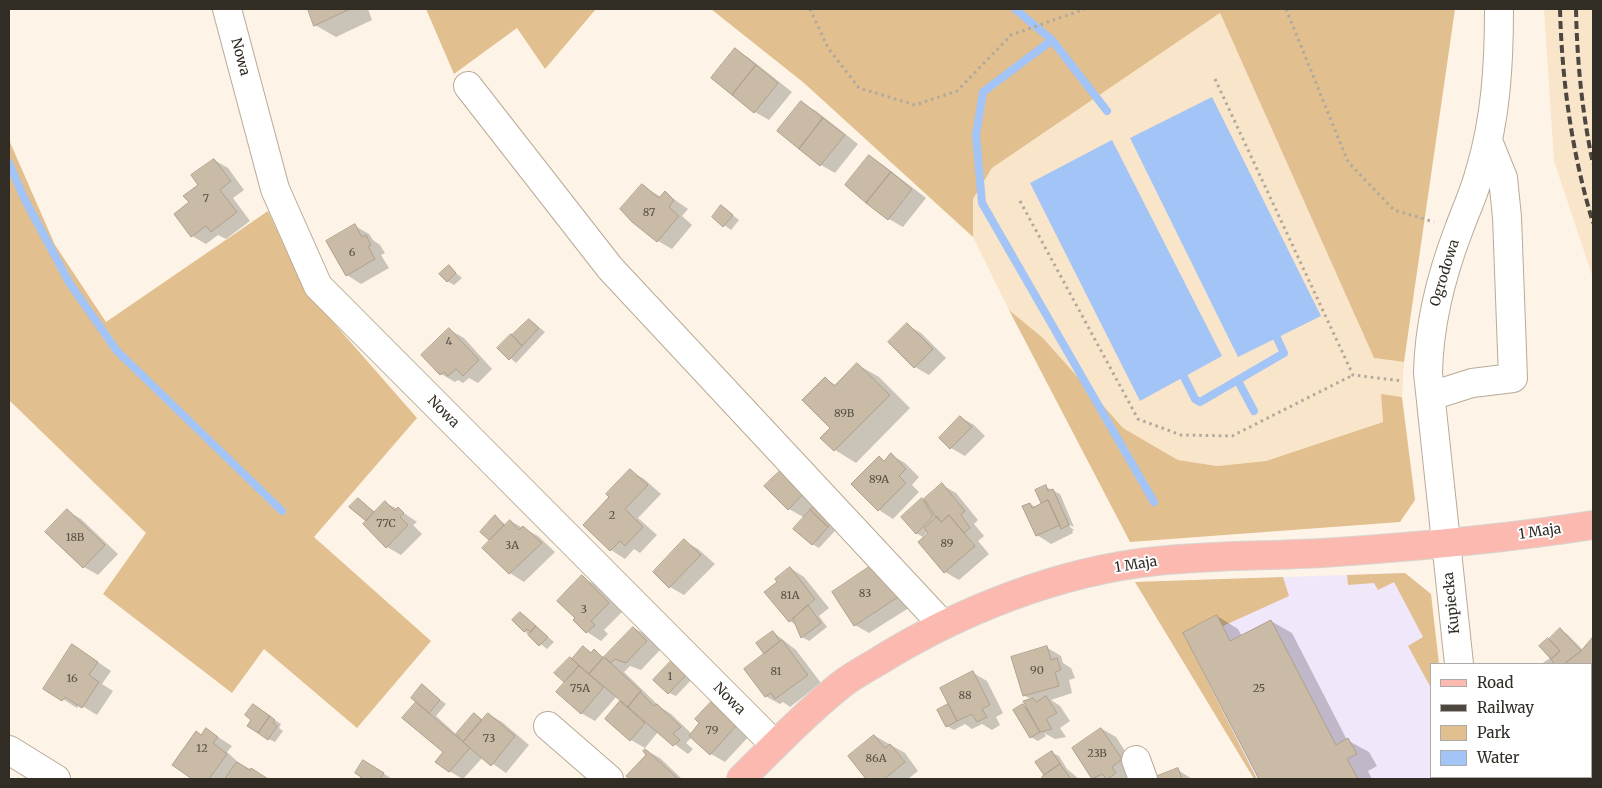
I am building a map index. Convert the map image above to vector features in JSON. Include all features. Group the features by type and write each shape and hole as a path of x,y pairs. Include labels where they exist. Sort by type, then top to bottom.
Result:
{"main road":[{"name":"1 Maja","path":"741,779 842,683 908,643 943,626 1042,587 1086,574 1155,561 1237,555 1327,552 1446,542 1593,525"}],"street":[{"name":"Nowa","path":"227,9 275,189 318,286 775,745"},
{"name":"Ogrodowa","path":"1446,542 1430,396 1428,351 1438,291 1480,172 1488,141 1496,96 1499,9"},
{"path":"468,86 610,268 943,626"},
{"path":"1430,396 1472,383 1513,378 1507,217 1503,178 1488,141"},
{"name":"Kupiecka","path":"1446,542 1459,663"},
{"path":"548,726 609,779"},
{"path":"9,750 56,779"}],"path":[{"path":"810,9 828,48 859,88 915,105 958,91 1011,36 1085,9"},
{"path":"1286,9 1348,162 1394,210 1458,230"},
{"path":"1215,79 1353,374"},
{"path":"1020,201 1138,419 1181,434 1232,436 1353,374 1403,381"}],"shaded area":[{"path":"1544,9 1593,9 1593,278 1554,161"},
{"path":"1220,13 1374,358 1404,362 1402,397 1381,395 1383,422 1266,461 1217,466 1178,460 1123,428 1043,338 1009,310 973,237 973,199 992,168"},
{"path":"1405,573 1431,594 1430,778 1450,779 1254,779 1135,582"}],"green space":[{"path":"426,9 596,9 545,69 517,28 454,74"},
{"path":"711,9 1455,9 1404,362 1374,358 1220,13 992,168 973,199 973,237 804,83"},
{"path":"9,140 55,245 106,322 268,211 305,290 417,418 314,537 431,641 357,728 264,649 232,693 103,594 146,533 9,400"},
{"path":"1009,310 1043,338 1123,428 1178,460 1217,466 1266,461 1383,422 1381,394 1402,397 1415,500 1400,522 1130,542"},
{"path":"1405,573 1431,594 1439,663 1430,663 1430,686 1408,646 1423,637 1394,582 1378,590 1374,583 1348,585 1347,575"},
{"path":"1283,577 1289,596 1223,626 1217,615 1183,633 1257,779 1254,779 1135,582"}],"water":[{"path":"1212,97 1321,316 1238,357 1130,138"},
{"path":"1112,140 1222,356 1140,401 1030,183"}],"building":[{"path":"308,9 350,9 314,26"},
{"path":"735,48 756,65 732,95 711,78"},
{"path":"756,65 778,83 754,113 732,95"},
{"path":"801,101 823,118 799,149 777,131"},
{"path":"823,118 845,135 820,166 799,149"},
{"path":"869,155 891,172 866,203 845,185"},
{"path":"214,159 231,181 220,190 237,212 211,232 206,226 191,237 174,214 189,202 183,196 198,185 191,175"},
{"path":"891,172 912,189 888,220 866,203"},
{"path":"642,184 659,198 665,191 674,200 669,207 679,216 657,242 632,222 620,209"},
{"path":"721,205 733,215 723,227 712,217"},
{"path":"355,224 362,237 366,235 371,245 368,246 375,259 346,276 326,241"},
{"path":"449,265 456,273 447,282 439,274"},
{"path":"529,319 539,328 522,346 512,335"},
{"path":"907,323 933,349 914,368 888,342"},
{"path":"449,328 479,360 463,376 456,369 448,376 444,372 440,375 421,355"},
{"path":"511,334 522,346 509,360 497,348"},
{"path":"857,363 890,395 834,451 820,438 830,428 802,400 825,377 834,386"},
{"path":"960,416 972,427 950,449 939,438"},
{"path":"891,453 906,469 899,476 906,483 878,511 851,484 879,456 884,461"},
{"path":"630,469 648,485 625,509 643,527 625,546 620,541 610,551 583,525 609,497 606,494"},
{"path":"781,470 804,493 788,510 764,486"},
{"path":"942,483 965,511 961,515 970,528 964,533 949,515 941,522 924,499"},
{"path":"1046,485 1048,491 1053,489 1069,525 1061,529 1048,500 1041,503 1035,490"},
{"path":"825,495 842,513 828,527 810,510"},
{"path":"358,498 374,512 366,521 349,507"},
{"path":"922,498 933,516 916,534 901,517"},
{"path":"1048,500 1060,525 1036,536 1022,506 1030,503 1032,508"},
{"path":"385,501 395,511 398,507 404,513 400,517 408,525 386,548 363,524"},
{"path":"67,509 105,545 83,568 45,532"},
{"path":"810,510 828,527 812,545 793,529"},
{"path":"495,515 504,525 489,540 480,532"},
{"path":"949,515 975,546 944,573 918,542 928,533 924,528 937,516 941,522"},
{"path":"510,520 519,530 523,526 542,543 509,574 482,548"},
{"path":"684,539 701,555 669,588 653,572"},
{"path":"875,563 898,597 854,626 832,592"},
{"path":"790,567 815,599 789,622 764,592 777,582 775,579"},
{"path":"582,575 609,603 591,621 595,625 586,633 573,620 575,618 557,601"},
{"path":"808,605 821,623 801,638 793,619"},
{"path":"520,612 536,626 531,632 527,629 524,632 512,620"},
{"path":"1217,615 1230,641 1271,620 1336,745 1348,738 1357,754 1347,759 1358,779 1259,779 1183,633"},
{"path":"536,626 548,637 539,646 528,635"},
{"path":"633,627 647,641 626,663 615,659 611,663 604,657"},
{"path":"1560,628 1581,651 1565,663 1553,663 1551,659 1560,651 1549,639"},
{"path":"773,631 780,641 764,654 756,643"},
{"path":"1593,637 1592,691 1592,663 1565,663 1581,651"},
{"path":"1548,638 1560,651 1551,659 1539,646"},
{"path":"782,640 808,675 775,699 771,693 765,697 744,669"},
{"path":"72,644 98,662 89,675 99,682 82,708 65,697 62,701 43,689"},
{"path":"583,646 591,653 594,649 603,658 589,674 572,659"},
{"path":"1047,646 1051,660 1057,658 1061,670 1055,672 1059,686 1023,696 1011,657"},
{"path":"570,657 579,666 564,682 554,673"},
{"path":"604,657 641,691 628,707 589,674"},
{"path":"671,661 686,675 668,694 653,680"},
{"path":"579,666 604,687 581,714 556,692"},
{"path":"973,671 990,705 982,709 987,717 977,722 972,714 957,721 940,688"},
{"path":"422,684 440,700 429,713 411,698"},
{"path":"640,692 654,706 657,704 681,727 673,734 680,740 673,746 628,707"},
{"path":"1046,696 1057,713 1046,719 1052,729 1040,732 1023,701 1033,698 1036,702"},
{"path":"620,701 645,723 630,741 605,719"},
{"path":"416,702 470,748 449,772 435,762 443,752 402,718"},
{"path":"711,702 736,726 710,755 689,736 699,723 695,719"},
{"path":"253,704 270,716 258,733 247,726 251,720 245,715"},
{"path":"948,704 957,721 946,727 937,710"},
{"path":"1023,704 1040,732 1030,738 1013,710"},
{"path":"474,713 482,720 463,742 456,734"},
{"path":"488,713 515,736 491,766 463,742"},
{"path":"270,716 275,720 273,723 277,726 268,740 258,733"},
{"path":"206,728 218,737 213,743 227,754 209,779 192,779 172,765 196,731 201,735"},
{"path":"1101,728 1122,759 1112,767 1116,773 1107,779 1102,774 1092,779 1072,748"},
{"path":"874,735 885,748 890,744 905,762 884,779 866,779 848,756"},
{"path":"645,749 678,779 630,779 626,776 646,755 643,751"},
{"path":"1052,751 1060,764 1044,775 1035,762"},
{"path":"363,760 384,773 380,779 360,779 361,777 355,773"},
{"path":"237,762 250,770 251,768 268,779 225,779"},
{"path":"1060,764 1071,779 1043,779 1042,777"},
{"path":"1178,768 1182,779 1149,779"}],"waterway":[{"path":"1015,9 1052,40 1107,111"},
{"path":"1052,40 983,92 976,135 982,203 1154,502"},
{"path":"9,163 24,198 70,284 117,351 282,511"},
{"path":"1184,377 1195,399 1200,402 1284,353 1277,338"},
{"path":"1238,381 1254,411"}],"railway":[{"path":"1560,9 1563,64 1569,118 1579,170 1593,223"},
{"path":"1576,9 1581,86 1593,164"}]}
